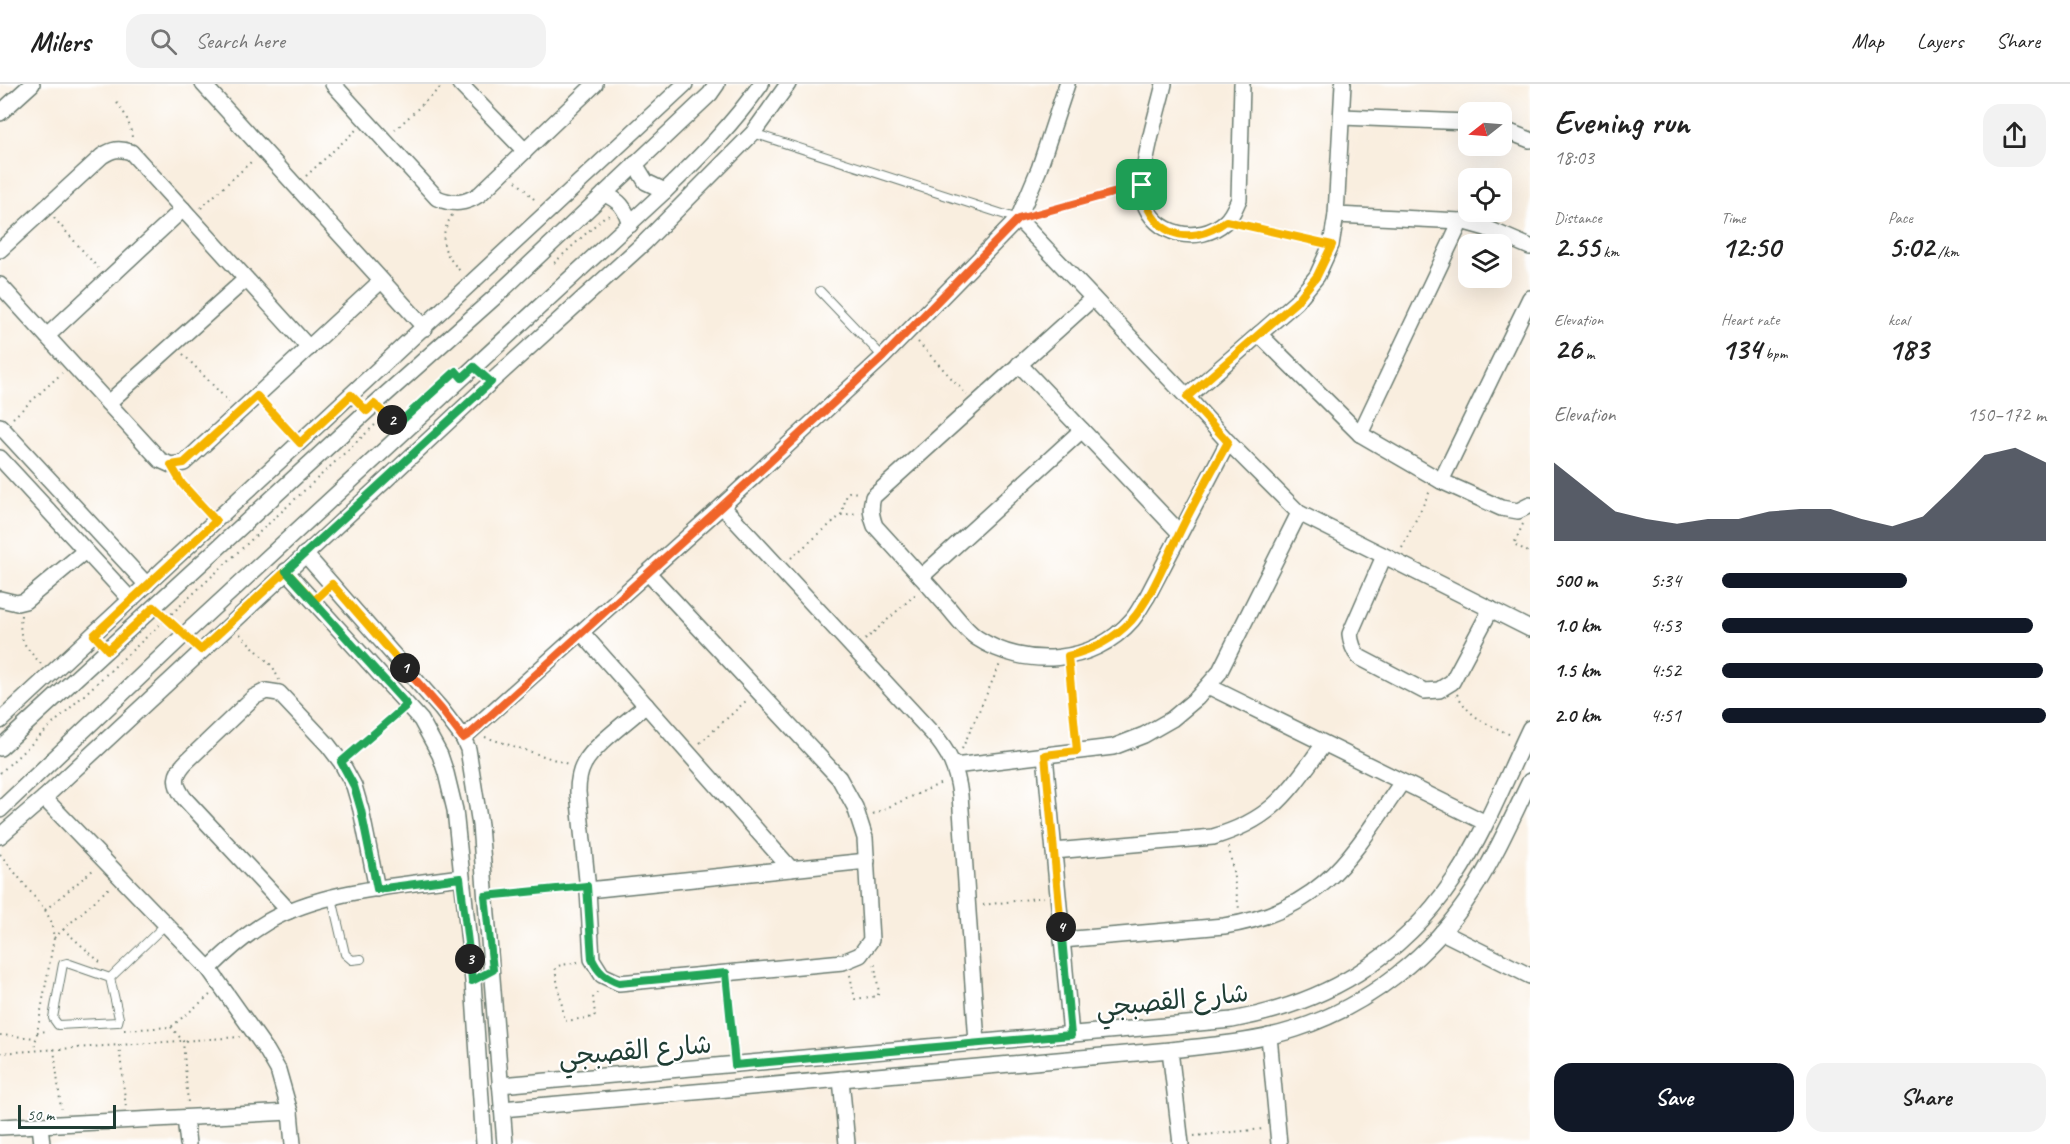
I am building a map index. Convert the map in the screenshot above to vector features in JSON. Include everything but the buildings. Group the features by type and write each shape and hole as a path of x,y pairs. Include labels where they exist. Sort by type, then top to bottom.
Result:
{"street":[{"path":"0,113 32,84"},
{"path":"202,84 424,328"},
{"path":"333,84 437,198 448,203 470,200 480,194 594,84"},
{"path":"460,84 525,151"},
{"path":"0,722 685,84"},
{"path":"0,748 260,509 373,413 710,94 717,84"},
{"path":"1,807 185,634 630,225 714,144 744,109 761,84"},
{"path":"0,836 44,798 286,571 645,242 753,133 788,84"},
{"path":"467,736 883,357 1018,219 1039,169 1067,84"},
{"path":"1164,84 1142,185 1144,201 1151,216 1164,228 1180,235 1196,236 1213,231 1226,221 1234,211 1239,199 1242,84"},
{"path":"1187,397 1296,302 1317,276 1332,245 1336,215 1343,84"},
{"path":"744,109 764,120"},
{"path":"1342,117 1458,122"},
{"path":"1512,133 1530,140"},
{"path":"0,250 111,150 121,148 131,152 309,348"},
{"path":"635,164 646,182 665,191"},
{"path":"604,194 614,198 622,205 630,225"},
{"path":"47,336 108,279 187,214"},
{"path":"1336,215 1458,221"},
{"path":"1018,219 1228,442 1299,513 1530,629"},
{"path":"1360,434 1461,222"},
{"path":"1465,222 1486,228 1530,247"},
{"path":"108,403 246,279"},
{"path":"0,285 160,460 171,465 184,463 381,281"},
{"path":"474,281 495,297"},
{"path":"1093,298 874,495 870,506 875,526 975,637 1005,653 1028,658 1056,659 1084,652 1110,639 1131,621 1147,597 1228,442"},
{"path":"1438,479 1530,298"},
{"path":"1259,334 1360,434 1438,479 1509,511 1528,511"},
{"path":"1019,363 1179,532"},
{"path":"474,367 491,382"},
{"path":"351,395 373,413"},
{"path":"1,427 147,585"},
{"path":"924,581 1082,430"},
{"path":"1,460 131,600"},
{"path":"722,506 943,746 956,771 977,1043"},
{"path":"956,771 1045,755 1113,747 1144,735 1172,719 1197,698 1219,673 1299,513"},
{"path":"0,599 17,603 25,601 85,550"},
{"path":"305,554 467,736 480,825 505,1144"},
{"path":"1390,559 1350,634 1354,650 1359,657 1424,691 1439,690 1452,682 1491,609"},
{"path":"107,574 123,560"},
{"path":"286,571 421,720 446,773 455,810 472,981 484,1144"},
{"path":"646,705 592,752 579,778 578,792 592,959 596,968 610,980 619,983 848,961 860,955 871,940 865,838 855,807 838,778 648,573"},
{"path":"314,601 332,584"},
{"path":"582,633 791,869"},
{"path":"185,634 201,650"},
{"path":"94,635 108,650"},
{"path":"1208,686 1484,822"},
{"path":"289,910 184,798 178,789 176,779 180,768 254,697 266,691 279,693 341,762 354,786 361,810 377,889"},
{"name":"شارع القصبجي","path":"500,1085 1071,1035 1232,1020 1262,1015 1319,995 1346,981 1395,946 1430,910 1455,878 1527,735"},
{"path":"1054,851 1213,837 1227,833 1248,824 1284,799 1324,744"},
{"path":"1045,755 1071,1035"},
{"path":"1062,940 1241,924 1274,914 1304,899 1331,878 1353,853 1402,782"},
{"name":"شارع القصبجي","path":"502,1108 1170,1050 1240,1042 1297,1029 1327,1017 1382,986 1409,965 1442,932 1473,892 1530,782"},
{"path":"44,798 209,969 257,1035 278,1070 290,1112 293,1144"},
{"path":"587,888 867,861"},
{"path":"209,969 246,935 289,910 377,889 460,878"},
{"path":"1442,932 1530,976"},
{"path":"472,981 493,970"},
{"path":"1269,1036 1279,1144"},
{"path":"1170,1050 1179,1142"},
{"path":"895,1051 897,1074"},
{"path":"841,1079 847,1144"},
{"path":"543,1083 546,1105"},
{"path":"0,1127 290,1112"},
{"path":"187,1118 188,1144"},
{"path":"40,1125 42,1144"}],"lane":[{"path":"753,133 1018,219"},
{"path":"820,291 883,357"},
{"path":"332,898 345,954 352,960 361,959"},
{"path":"112,977 166,924"},
{"path":"67,963 112,977 118,1022 58,1025 55,1022 53,1017 63,964 67,963"}],"path":[{"path":"384,140 444,84"},
{"path":"117,103 131,126 131,152"},
{"path":"295,186 366,121"},
{"path":"187,214 263,150"},
{"path":"505,169 547,213"},
{"path":"1018,219 1142,185"},
{"path":"459,203 444,228 444,246 449,259 474,281"},
{"path":"45,208 108,279"},
{"path":"554,262 605,216 611,215 614,219"},
{"path":"1226,221 1332,245"},
{"path":"908,331 975,404"},
{"path":"174,344 239,413"},
{"path":"1,427 72,364"},
{"path":"257,396 300,443"},
{"path":"0,773 272,521 373,413 404,432"},
{"path":"171,465 182,484 216,521"},
{"path":"1390,559 1438,479"},
{"path":"841,515 849,492 874,495"},
{"path":"260,509 289,538"},
{"path":"1528,511 1514,544 1530,553"},
{"path":"779,568 841,515 851,513 871,516"},
{"path":"855,649 924,581"},
{"path":"25,601 19,632 23,644 50,675"},
{"path":"154,607 185,634"},
{"path":"230,624 273,667 280,684 279,693"},
{"path":"860,820 956,771 1005,653"},
{"path":"1068,656 1077,751"},
{"path":"1452,682 1465,707 1474,717 1527,735"},
{"path":"688,753 757,690"},
{"path":"341,762 407,705"},
{"path":"467,736 582,768"},
{"path":"1227,833 1241,924"},
{"path":"0,854 45,910 51,921 54,938 34,1050"},
{"path":"45,910 105,860"},
{"path":"54,938 121,877"},
{"path":"485,896 587,888"},
{"path":"968,906 1058,896"},
{"path":"63,929 112,977"},
{"path":"848,961 854,998 878,995 871,940"},
{"path":"592,959 557,966 555,969 565,1022 594,1017 594,996 610,980"},
{"path":"726,973 735,1065"},
{"path":"118,1030 171,1027 221,986"},
{"path":"171,1027 183,1041 187,1118"},
{"path":"37,1032 49,1031"},
{"path":"0,1035 36,1038"},
{"path":"0,1053 257,1035"},
{"path":"119,1045 127,1121"},
{"path":"54,1049 62,1124"},
{"path":"1179,1142 1278,1128"}],"route":[{"path":"1142,185 1018,219 883,357 722,506 463,738 441,709 332,584 314,601 286,571 201,650 154,607 108,650 94,635 216,521 182,484 171,465 184,463 257,396 300,443 351,395 367,411 374,404 397,425 456,371 462,378 474,367 491,382 286,571 407,705 341,762 354,786 361,810 377,889 460,878 472,981 493,970 485,896 587,886 590,950 596,968 602,975 619,983 726,973 735,1065 1071,1035 1045,755 1077,751 1068,656 1084,652 1110,639 1131,621 1147,597 1228,442 1187,397 1296,302 1317,276 1332,245 1226,221 1213,231 1196,236 1180,235 1164,228 1151,216 1144,201 1142,185"}]}
